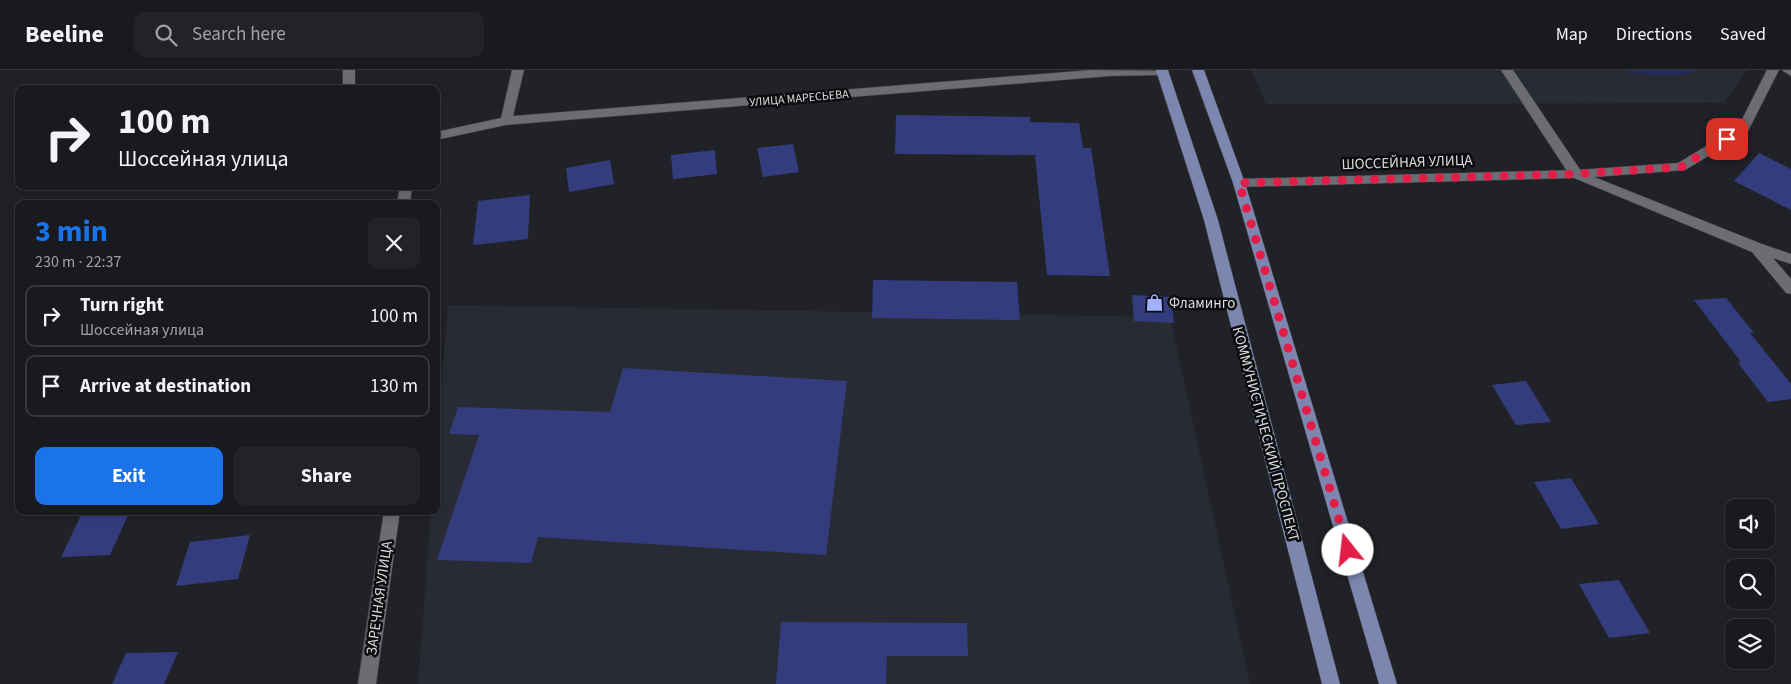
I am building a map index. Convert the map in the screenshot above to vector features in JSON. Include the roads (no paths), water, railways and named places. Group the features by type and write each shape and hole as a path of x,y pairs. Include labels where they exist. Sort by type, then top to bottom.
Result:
{"main road":[{"name":"КОММУНИСТИЧЕСКИЙ ПРОСПЕКТ","path":"1162,70 1211,220 1331,684"},
{"path":"1198,70 1239,183 1388,684"}],"street":[{"path":"349,70 349,85"},
{"path":"506,121 518,70"},
{"name":"УЛИЦА МАРЕСЬЕВА","path":"440,135 506,121 1111,72 1162,70"},
{"path":"1507,70 1576,174"},
{"name":"ШОССЕЙНАЯ УЛИЦА","path":"1239,183 1576,174 1681,167 1743,130 1773,70"},
{"name":"ШОССЕЙНАЯ УЛИЦА","path":"1576,174 1757,248 1791,289"},
{"path":"1757,248 1791,259"},
{"name":"ЗАРЕЧНАЯ УЛИЦА","path":"367,684 391,515"}],"place":[{"name":"Фламинго","path":"1155,303"}]}
